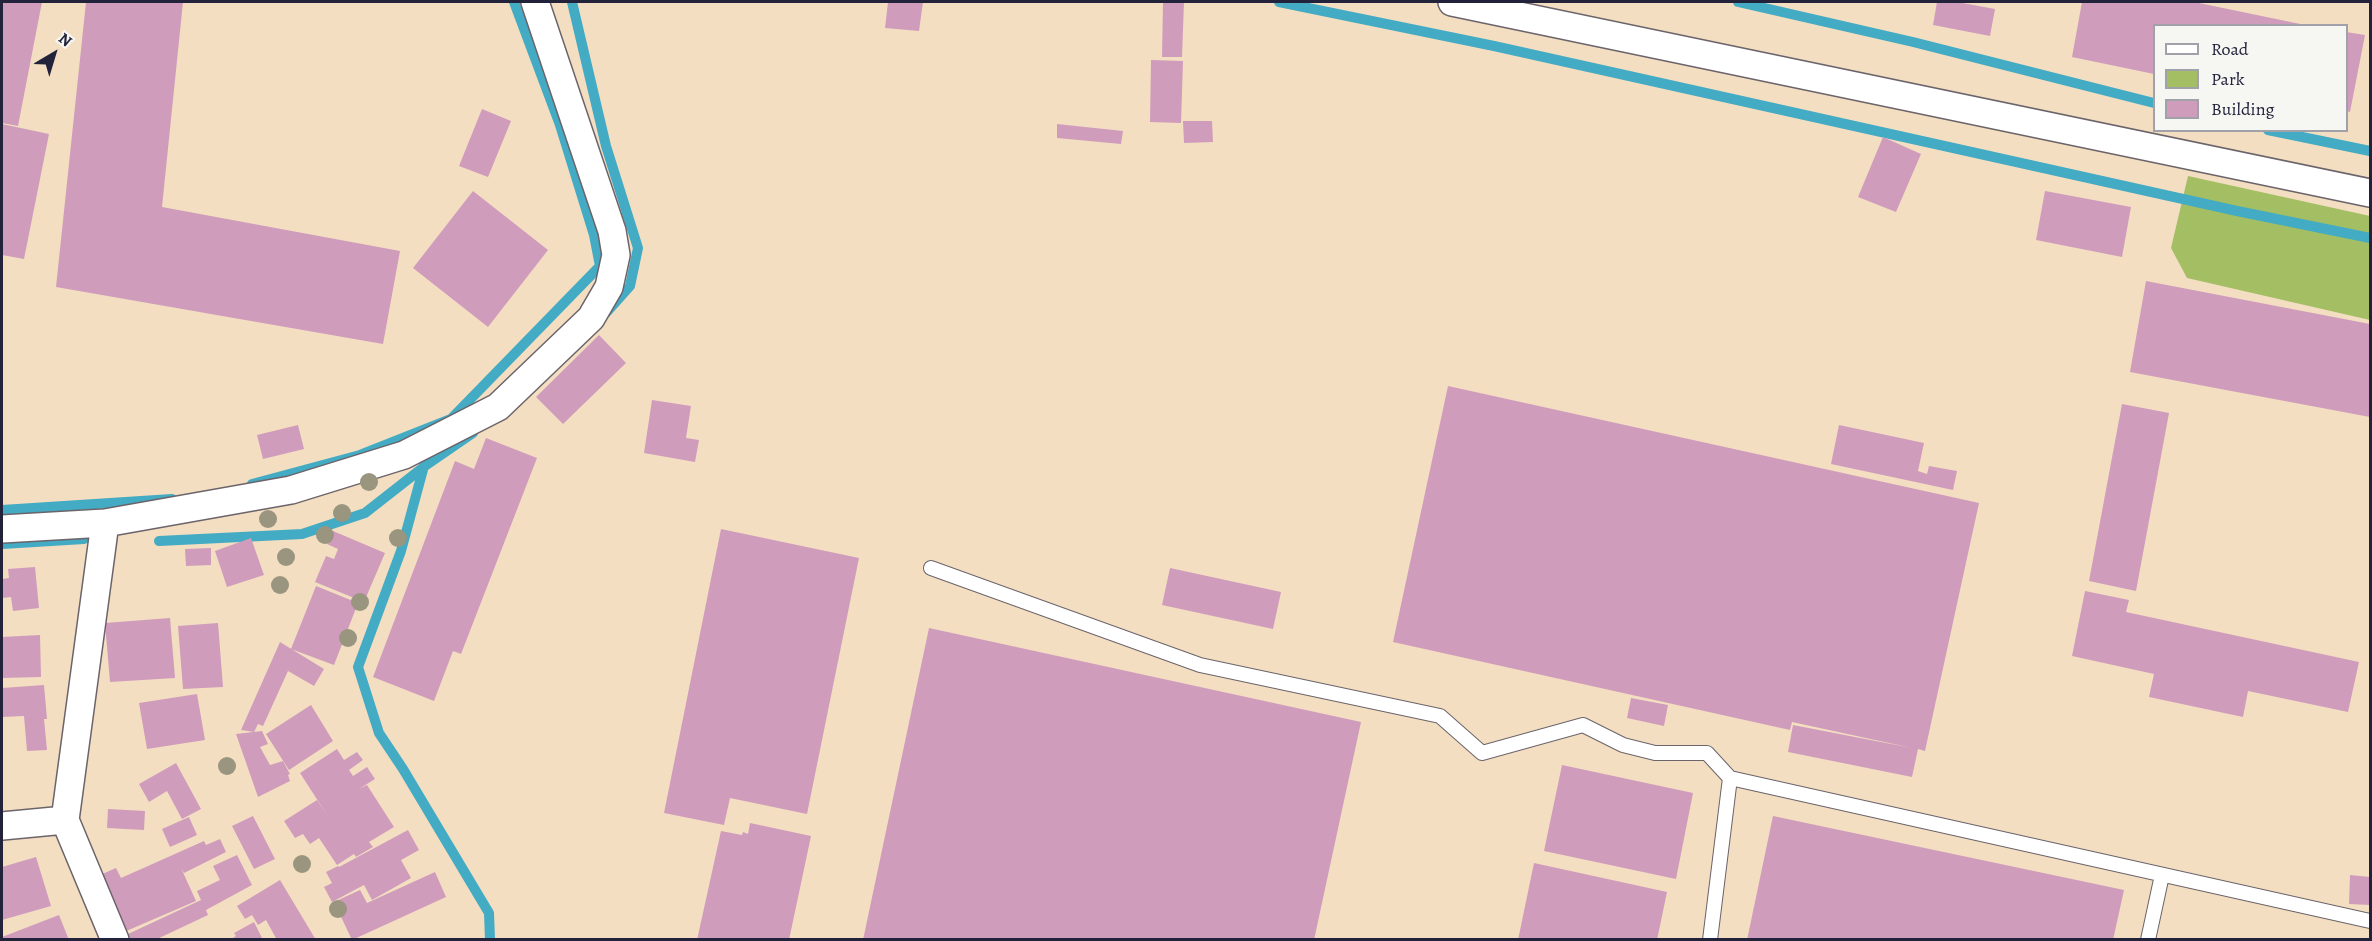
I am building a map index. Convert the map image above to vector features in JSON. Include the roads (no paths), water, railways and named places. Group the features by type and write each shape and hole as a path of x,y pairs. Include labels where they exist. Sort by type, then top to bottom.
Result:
{"street":[{"path":"2,529 105,523 291,490 404,455 498,407 591,318 609,287 616,255 612,231 535,2"},
{"path":"1452,2 2370,193"},
{"path":"105,523 65,820 116,939"},
{"path":"2,826 65,820"}],"lane":[{"path":"930,568 1200,665 1440,716 1482,753 1584,725 1623,745 1655,753 1707,753 1730,778 2370,921"},
{"path":"1710,939 1730,778"},
{"path":"2148,939 2162,875"}],"waterway":[{"path":"252,484 360,455 451,419 600,266 594,235 560,125 514,2"},
{"path":"572,2 606,146 638,248 630,286 606,313"},
{"path":"1279,2 1494,46 2237,211 2370,238"},
{"path":"1738,2 1913,42 2153,103"},
{"path":"2278,132 2370,151"},
{"path":"159,541 302,534 365,513 425,466 473,433"},
{"path":"424,466 401,551 358,667 379,733 489,913 490,940"},
{"path":"2,510 172,499"},
{"path":"2,544 84,539"}]}
